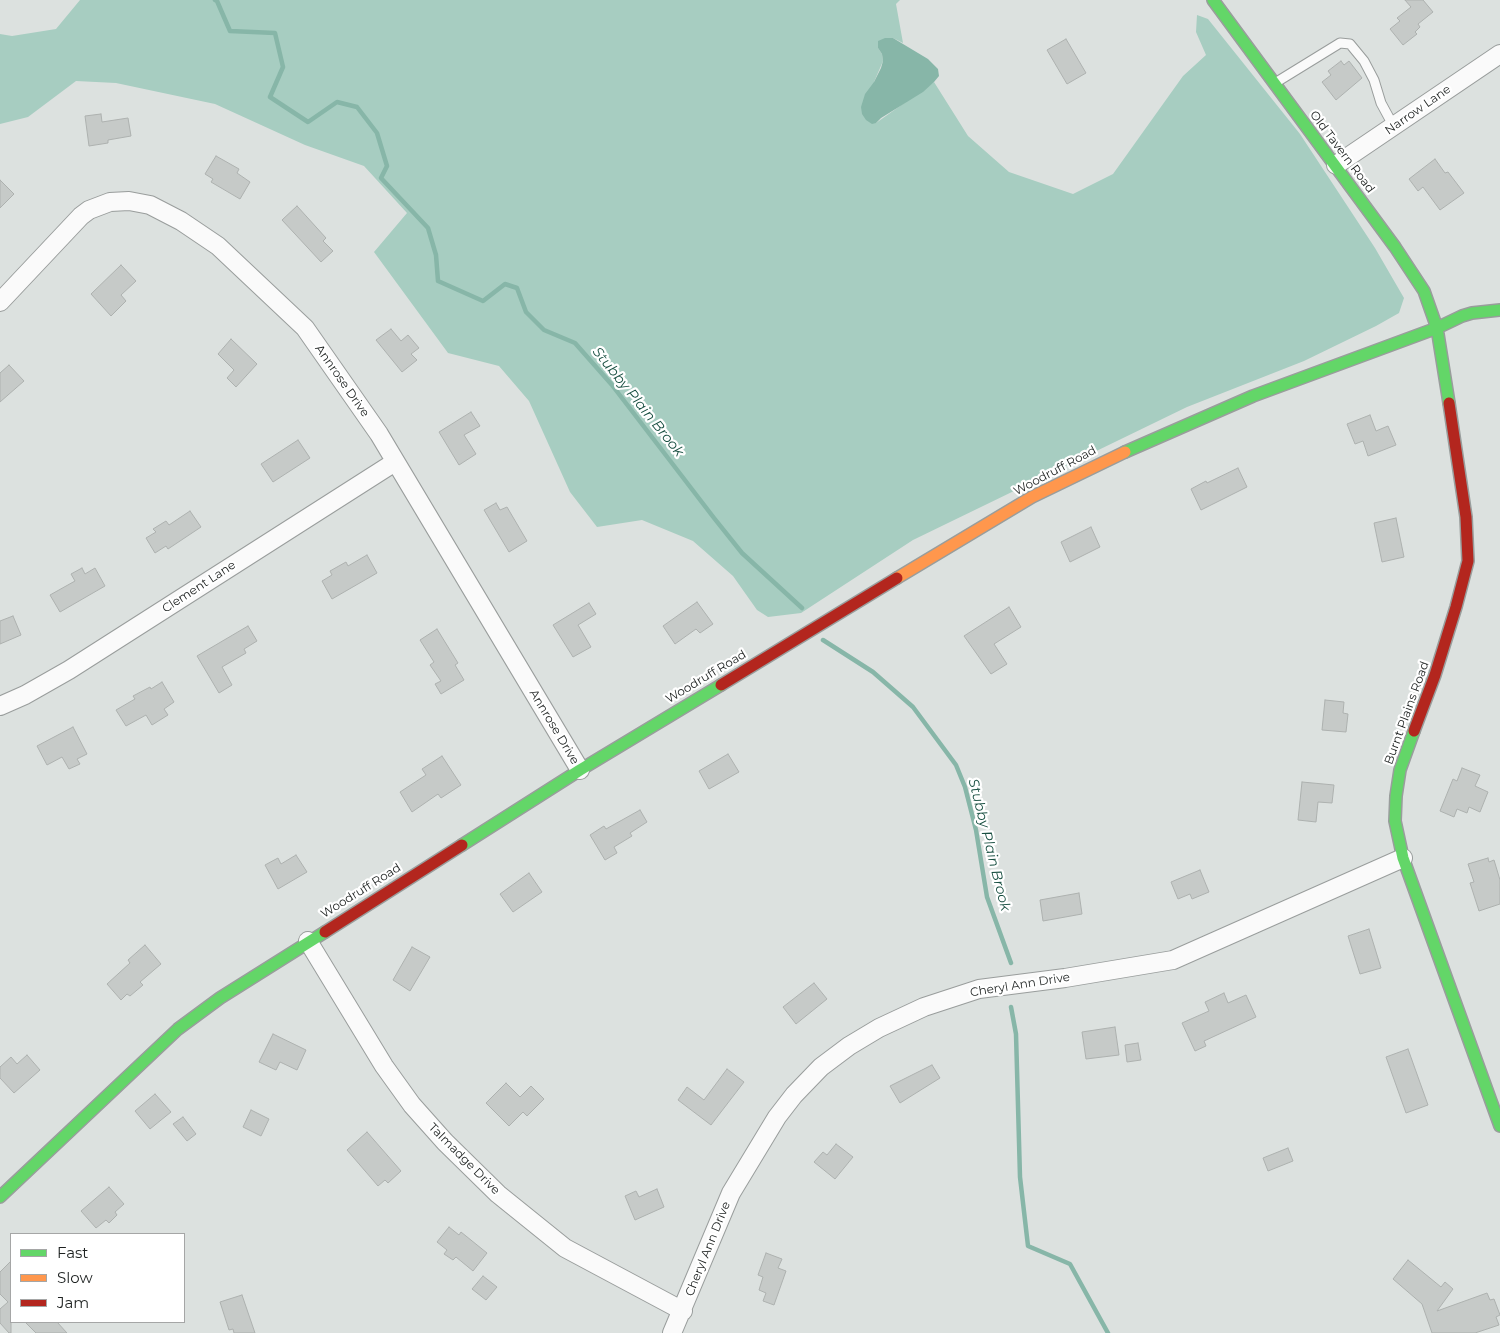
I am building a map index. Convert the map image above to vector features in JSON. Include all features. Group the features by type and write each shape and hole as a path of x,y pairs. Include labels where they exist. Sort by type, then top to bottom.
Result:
{"street":[{"name":"Old Tavern Road","path":"1213,0 1395,247 1424,291 1437,328"},
{"name":"Narrow Lane","path":"1336,165 1500,54"},
{"name":"Annrose Drive","path":"0,302 73,223 89,210 110,202 119,201 150,205 181,221 218,246 305,328 379,434 580,770"},
{"name":"Woodruff Road","path":"0,1196 178,1029 220,998 580,770 1032,497 1110,458 1253,396 1437,328 1472,313 1500,310"},
{"name":"Burnt Plains Road","path":"1437,328 1466,516 1468,561 1436,675 1400,770 1395,821 1403,858 1494,1089 1500,1126"},
{"name":"Clement Lane","path":"0,706 25,695 69,670 396,462"},
{"name":"Cheryl Ann Drive","path":"672,1333 683,1311 731,1193 777,1117 794,1095 822,1067 850,1046 879,1028 924,1007 979,989 1065,978 1173,960 1403,858"},
{"name":"Talmadge Drive","path":"308,941 384,1066 412,1105 458,1155 498,1194 565,1248 683,1311"}],"lane":[{"path":"1274,83 1340,43 1350,44 1364,60 1374,80 1381,103 1394,127"}],"shaded area":[{"path":"80,0 900,0 896,4 903,43 893,38 878,48 882,54 883,61 874,82 876,123 934,82 968,136 1009,172 1073,194 1113,174 1183,76 1206,55 1196,32 1197,15 1208,19 1300,134 1375,248 1404,298 1399,313 1376,326 1304,361 1187,407 913,540 801,613 768,617 757,610 733,576 693,541 642,520 597,527 570,492 529,401 499,366 448,353 374,252 407,213 364,166 305,145 215,104 116,83 76,81 28,117 0,124 0,34 12,36 56,29"},
{"path":"885,38 893,38 928,59 938,69 939,76 923,92 872,124 862,114 861,107 865,94 881,68 883,61 882,54 878,48 878,41"}],"building":[{"path":"1405,0 1423,0 1433,12 1418,24 1420,27 1415,32 1417,34 1403,45 1390,29 1400,21 1397,18 1411,7"},
{"path":"1066,39 1086,73 1067,84 1047,50"},
{"path":"1341,61 1344,65 1349,61 1362,78 1336,100 1322,82 1331,75 1328,71"},
{"path":"101,114 102,122 128,118 131,136 89,146 85,116"},
{"path":"216,156 239,169 237,173 250,182 240,199 211,182 213,179 205,174"},
{"path":"1435,159 1464,193 1440,210 1423,187 1418,191 1409,179"},
{"path":"0,180 14,194 0,208"},
{"path":"297,206 326,238 323,241 333,251 321,262 282,220"},
{"path":"121,265 136,281 121,295 126,301 111,316 91,294"},
{"path":"391,329 401,341 408,335 419,348 411,354 417,360 402,372 376,340"},
{"path":"231,339 257,364 236,387 227,378 234,370 218,354"},
{"path":"9,365 24,381 0,402 0,373"},
{"path":"471,412 480,426 464,435 476,454 459,465 439,432"},
{"path":"1370,415 1376,431 1388,426 1396,445 1368,456 1363,441 1355,444 1347,424"},
{"path":"298,440 310,458 273,482 261,464"},
{"path":"1238,468 1247,487 1201,510 1191,489"},
{"path":"496,503 500,510 507,507 527,541 509,552 484,510"},
{"path":"190,511 201,527 168,549 166,546 155,553 146,538 156,532 153,529 166,521 169,525"},
{"path":"1396,518 1404,557 1382,562 1374,523"},
{"path":"1091,527 1100,547 1070,562 1061,542"},
{"path":"367,555 377,573 332,599 322,581 332,575 330,571 346,562 348,566"},
{"path":"82,568 85,574 95,568 105,586 60,612 50,595 75,581 71,574"},
{"path":"697,602 713,624 700,633 696,629 675,644 663,626"},
{"path":"589,603 596,614 578,625 591,647 573,657 553,625"},
{"path":"1009,607 1021,627 994,644 1007,664 991,674 964,636"},
{"path":"13,616 21,635 0,644 0,621"},
{"path":"248,626 257,641 244,649 246,653 222,667 232,685 219,693 197,656"},
{"path":"437,629 458,663 455,665 464,680 441,694 435,684 441,681 430,665 434,662 420,640"},
{"path":"162,682 174,702 164,709 168,715 152,725 146,715 126,726 116,710 135,699 133,696 150,687 151,689"},
{"path":"1325,700 1344,702 1343,713 1348,714 1346,732 1322,730"},
{"path":"73,727 87,754 77,759 80,764 69,769 62,757 47,765 37,746"},
{"path":"728,754 739,772 709,789 699,771"},
{"path":"442,756 461,785 441,798 438,794 412,812 400,792 426,775 422,769"},
{"path":"1462,768 1480,775 1475,786 1488,792 1480,812 1469,807 1467,813 1457,809 1454,817 1440,811 1453,779 1457,781"},
{"path":"1302,782 1334,785 1332,803 1318,802 1316,822 1298,820"},
{"path":"640,810 647,822 630,833 632,836 614,847 617,853 605,860 590,835 604,826 606,829"},
{"path":"296,855 307,872 278,889 265,865 278,858 281,864"},
{"path":"1488,858 1489,862 1494,860 1500,880 1500,904 1479,911 1470,883 1474,882 1468,864"},
{"path":"1200,870 1209,892 1192,899 1190,894 1178,899 1171,882"},
{"path":"529,873 542,892 513,912 500,894"},
{"path":"1079,893 1082,914 1043,921 1040,900"},
{"path":"1369,929 1381,968 1360,974 1348,936"},
{"path":"145,945 161,964 140,982 143,985 130,996 127,994 121,1000 107,984 130,963 128,960"},
{"path":"412,947 430,957 410,991 393,980"},
{"path":"814,983 827,999 796,1024 783,1007"},
{"path":"1224,993 1228,1003 1246,995 1256,1017 1204,1041 1206,1046 1195,1051 1182,1023 1209,1011 1205,1002"},
{"path":"1115,1027 1119,1055 1086,1059 1082,1032"},
{"path":"273,1034 306,1050 297,1070 280,1062 276,1070 259,1062"},
{"path":"1138,1043 1141,1060 1127,1062 1125,1045"},
{"path":"1408,1049 1428,1105 1406,1113 1386,1057"},
{"path":"27,1055 40,1070 14,1093 0,1078 0,1067 11,1057 17,1064"},
{"path":"932,1065 940,1078 900,1103 890,1086"},
{"path":"727,1069 744,1082 711,1125 678,1100 687,1087 704,1100"},
{"path":"506,1083 520,1097 531,1086 544,1099 527,1116 523,1112 509,1126 486,1103"},
{"path":"155,1094 171,1112 150,1129 135,1111"},
{"path":"251,1110 269,1119 261,1136 243,1127"},
{"path":"183,1117 196,1134 187,1141 173,1124"},
{"path":"367,1132 401,1171 388,1183 385,1180 378,1186 347,1150"},
{"path":"836,1144 853,1157 835,1179 814,1162 823,1152 827,1155"},
{"path":"1288,1148 1293,1161 1268,1171 1263,1158"},
{"path":"109,1187 124,1204 115,1212 117,1215 109,1223 106,1220 96,1228 81,1211"},
{"path":"657,1189 664,1207 635,1220 625,1196 636,1191 639,1197"},
{"path":"449,1227 459,1235 461,1232 487,1253 473,1271 456,1257 453,1260 444,1254 447,1250 437,1242"},
{"path":"766,1253 782,1259 778,1268 786,1271 774,1305 763,1301 766,1293 759,1290 763,1277 758,1275"},
{"path":"1408,1260 1441,1287 1445,1282 1453,1289 1437,1311 1487,1293 1490,1300 1494,1299 1500,1315 1496,1317 1499,1325 1475,1333 1432,1333 1422,1304 1393,1279"},
{"path":"10,1262 11,1333 0,1323 0,1309 8,1302 0,1294 0,1272"},
{"path":"483,1276 497,1287 486,1300 472,1289"},
{"path":"242,1295 255,1333 234,1333 233,1329 229,1330 220,1302"},
{"path":"26,1323 58,1323 67,1333 36,1333"}],"waterway":[{"name":"Stubby Plain Brook","path":"215,0 230,31 275,33 283,67 270,97 308,122 337,102 357,107 377,133 387,166 381,178 428,228 436,255 438,281 483,301 505,284 517,288 526,312 544,330 575,343 612,385 742,553 802,608"},
{"name":"Stubby Plain Brook","path":"823,640 873,672 913,707 956,765 965,787 976,830 987,897 1011,963"},
{"name":"Stubby Plain Brook","path":"1011,1007 1016,1034 1020,1177 1028,1246 1070,1264 1108,1333"}],"traffic: fast":[{"path":"1213,0 1395,247 1424,291 1437,328 1449,403"},
{"path":"1125,452 1253,396 1437,328 1462,316 1500,310"},
{"path":"462,845 580,770 721,685"},
{"path":"1414,731 1400,770 1396,796 1395,821 1403,858 1500,1126"},
{"path":"0,1197 178,1029 220,998 325,932"}],"traffic: slow":[{"path":"897,578 1032,497 1125,452"}],"traffic: jam":[{"path":"1414,731 1435,675 1468,561 1466,517 1449,403"},
{"path":"721,685 897,578"},
{"path":"325,932 462,845"}]}
